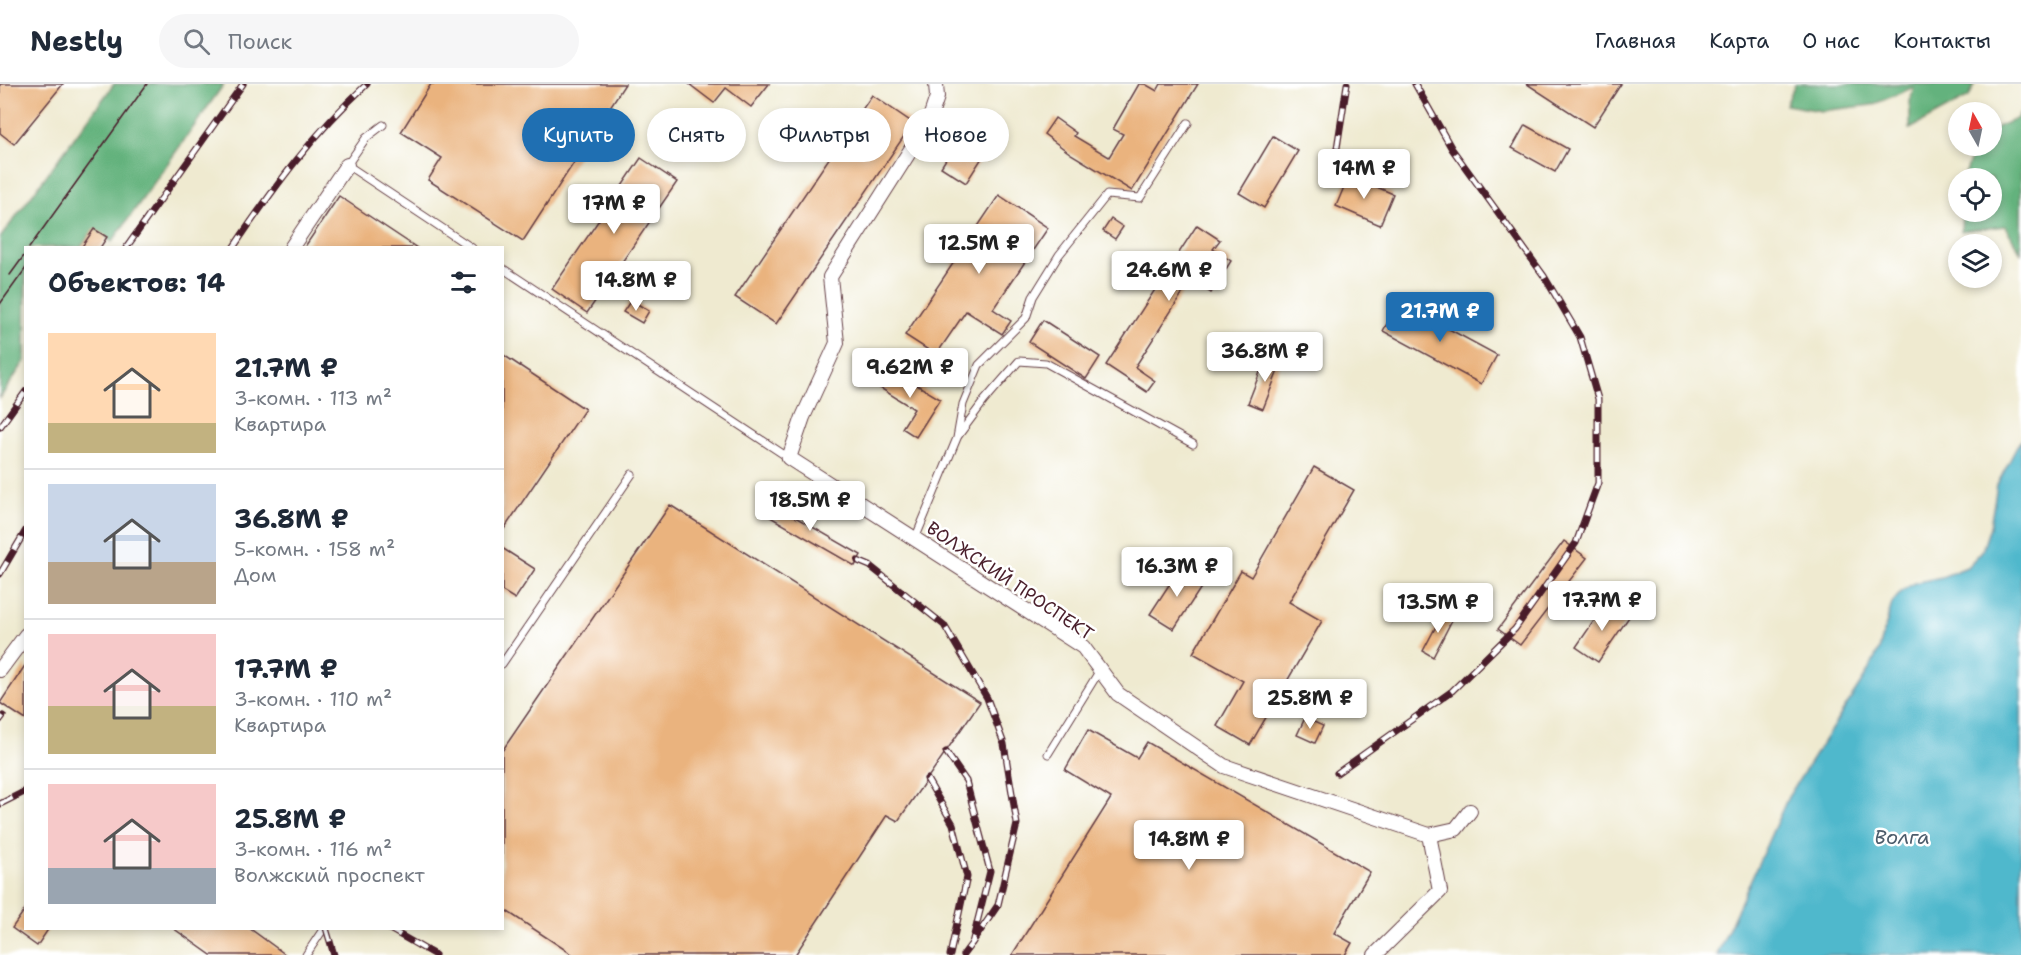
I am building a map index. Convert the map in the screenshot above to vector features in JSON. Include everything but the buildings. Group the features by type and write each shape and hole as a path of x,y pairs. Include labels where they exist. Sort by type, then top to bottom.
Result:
{"street":[{"path":"789,458 802,417 837,343 830,277 929,121 937,97 936,84"},
{"path":"292,246 347,165"},
{"name":"ВОЛЖСКИЙ ПРОСПЕКТ","path":"789,458 1083,647 1118,694 1224,766 1429,835"},
{"path":"0,670 24,638"},
{"path":"1375,955 1440,891 1429,835 1456,829 1470,811"}],"lane":[{"path":"915,539 957,438 963,404 979,365 1026,318 1033,297 1059,255 1107,195 1140,198 1188,123"},
{"path":"383,125 366,138 347,165 469,246"},
{"path":"504,269 789,458"},
{"path":"957,438 984,401 1019,361 1046,363 1193,444"},
{"path":"504,661 632,474"},
{"path":"1047,754 1100,670"},
{"path":"306,955 323,930"}],"green space":[{"path":"114,84 224,84 112,242 94,229 82,246 24,246 24,362 0,398 0,238"},
{"path":"1795,84 1975,84 1969,97 1960,102 1948,102 1948,108 1910,129 1910,101 1914,87 1872,105 1821,111 1786,105"},
{"path":"2021,113 2021,253 2005,226 1961,231 1961,222 2002,222 2002,168 1967,168 1972,156 2002,156 2002,125 2016,119"}],"water":[{"name":"Волга","path":"2021,439 2021,955 1717,955 1788,797 1866,675 1879,650 1892,603 1902,591 1914,583 1942,577 1967,567 1982,551 1990,527 1997,485"}],"tram line":[{"path":"30,246 147,84"},
{"path":"10,275 24,256"},
{"path":"0,304 24,271"}],"railway":[{"path":"127,246 243,84"},
{"path":"234,246 295,162 329,122 367,84"},
{"path":"1337,148 1347,84"},
{"path":"1337,773 1452,691 1515,629 1576,543 1598,483 1598,399 1580,337 1544,276 1452,149 1415,84"},
{"path":"0,427 24,394"},
{"path":"0,574 24,533"},
{"path":"858,561 870,566 944,625 987,698 1004,744 1017,824 998,905 972,943"},
{"path":"0,720 3,716"},
{"path":"946,752 966,781 990,871 972,943 963,955"},
{"path":"927,779 953,824 967,877 950,955"},
{"path":"0,804 24,792"},
{"path":"327,930 334,955"},
{"path":"391,930 435,955"}]}
